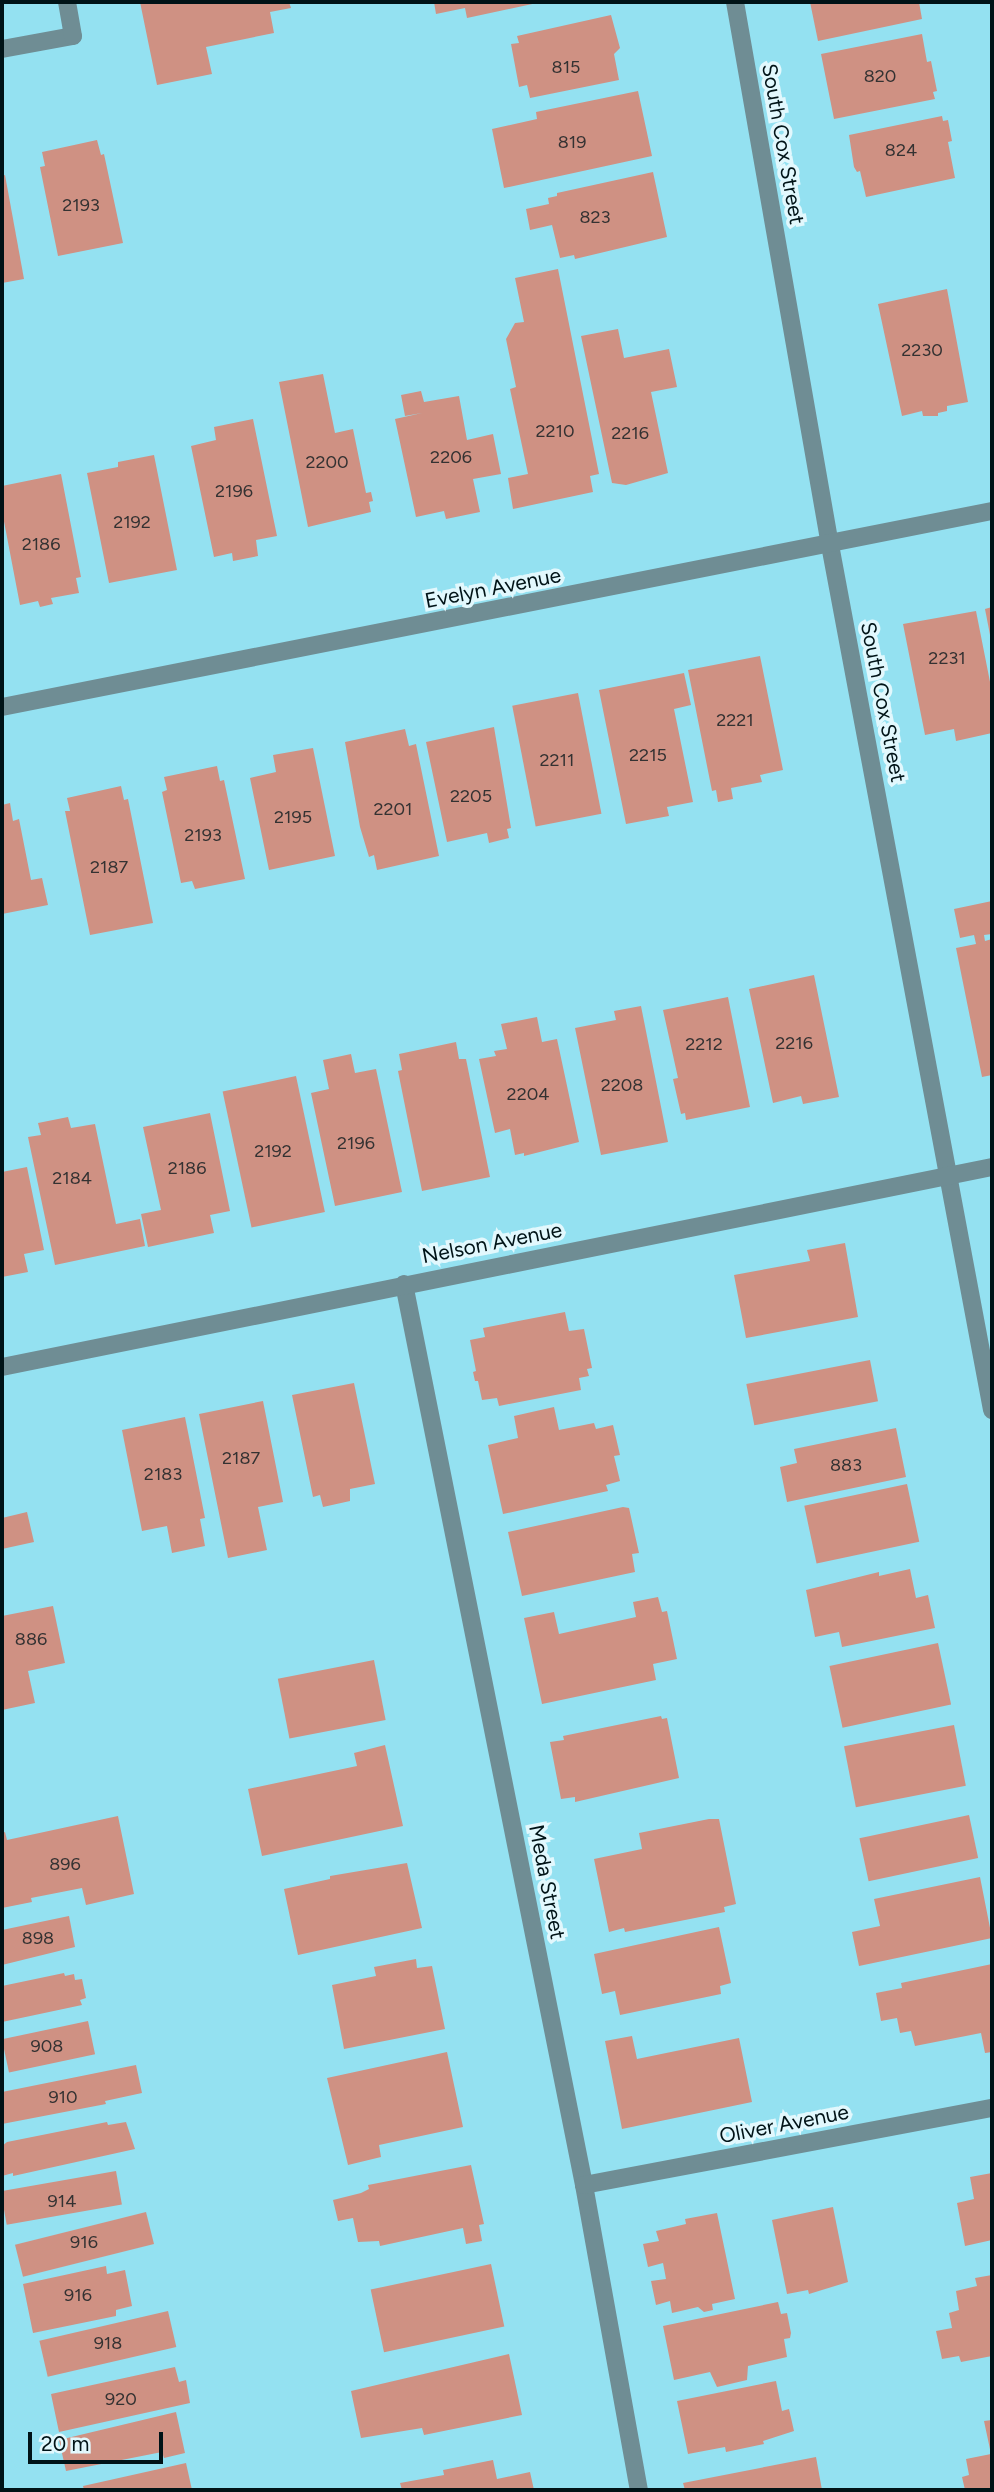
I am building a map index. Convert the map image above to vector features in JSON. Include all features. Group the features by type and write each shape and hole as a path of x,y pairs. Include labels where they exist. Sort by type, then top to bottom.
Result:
{"street":[{"path":"2,50 73,36 67,2"},
{"name":"South Cox Street","path":"735,2 830,545 992,1410"},
{"name":"Evelyn Avenue","path":"2,707 992,511"},
{"name":"Nelson Avenue","path":"2,1367 992,1167"},
{"name":"Meda Street","path":"404,1284 584,2185 639,2490"},
{"name":"Oliver Avenue","path":"584,2185 992,2108"}],"building":[{"path":"140,2 289,2 291,8 270,12 274,33 206,47 212,74 157,85"},
{"path":"434,2 537,3 467,18 465,8 436,14"},
{"path":"810,2 919,2 922,19 818,41"},
{"path":"611,15 620,48 614,54 619,80 530,98 527,85 519,87 511,44 519,43 517,36"},
{"path":"922,34 927,62 931,61 937,91 933,92 935,99 834,119 821,54"},
{"path":"638,91 652,156 504,188 492,129 537,119 536,112"},
{"path":"942,116 943,121 948,120 952,141 948,142 955,178 866,197 860,171 857,172 854,167 849,135"},
{"path":"97,140 101,155 104,154 123,243 58,256 40,167 45,166 42,152"},
{"path":"653,172 667,237 575,259 574,255 560,258 552,225 530,230 526,209 549,204 548,198 557,196 557,193"},
{"path":"5,175 24,279 2,283 2,176"},
{"path":"558,269 599,474 590,476 593,492 513,509 508,478 528,474 510,389 516,387 506,339 515,323 524,322 515,278"},
{"path":"947,289 968,402 947,406 947,411 938,413 938,416 923,416 922,411 902,416 878,304"},
{"path":"618,329 624,358 669,349 677,387 651,392 668,473 626,485 612,483 581,336"},
{"path":"323,374 335,433 353,429 366,493 371,492 373,501 369,502 371,512 308,527 279,382"},
{"path":"421,391 424,402 459,396 467,440 493,434 501,474 473,479 480,512 446,519 444,511 416,517 395,419 422,413 405,416 401,395"},
{"path":"253,419 277,536 256,540 258,556 233,561 232,553 214,557 191,446 216,440 214,427"},
{"path":"154,455 177,570 109,583 87,473 118,467 118,462"},
{"path":"61,474 81,577 76,578 79,593 51,598 53,604 40,607 38,601 20,605 2,511 2,486"},
{"path":"992,607 992,639 991,640 985,609"},
{"path":"976,611 992,692 992,733 956,741 954,729 925,735 903,624"},
{"path":"760,656 783,770 760,775 762,782 731,788 733,799 718,802 716,790 712,791 688,670"},
{"path":"684,673 691,705 674,709 693,802 667,807 669,816 626,824 599,690"},
{"path":"578,693 601,814 536,827 512,706"},
{"path":"494,727 511,828 507,829 509,838 489,843 487,833 447,842 426,742"},
{"path":"405,729 409,746 416,744 439,856 377,870 374,855 369,857 360,827 345,742"},
{"path":"313,748 335,856 269,870 250,778 276,772 273,755"},
{"path":"217,766 220,781 224,780 245,879 195,889 192,881 181,883 162,792 167,790 164,777"},
{"path":"121,786 124,800 128,799 153,923 90,935 65,811 70,811 67,798"},
{"path":"10,803 13,821 19,819 31,880 42,878 48,905 2,914 2,805"},
{"path":"992,901 992,934 984,935 985,941 992,939 992,1075 982,1077 956,948 976,944 974,935 960,938 954,909"},
{"path":"814,975 839,1097 803,1104 801,1096 773,1103 749,989"},
{"path":"728,997 750,1107 686,1120 685,1113 681,1114 673,1079 678,1078 663,1010"},
{"path":"641,1006 668,1142 601,1155 575,1028 616,1020 614,1011"},
{"path":"537,1017 542,1042 557,1039 579,1142 524,1156 524,1153 515,1155 510,1129 495,1133 479,1059 496,1056 494,1051 507,1049 501,1024"},
{"path":"456,1042 459,1059 466,1059 490,1177 422,1191 398,1071 402,1070 399,1054"},
{"path":"351,1054 355,1073 376,1069 402,1192 335,1206 311,1093 329,1089 323,1060"},
{"path":"296,1076 325,1212 252,1228 223,1092"},
{"path":"210,1113 230,1211 210,1215 214,1233 148,1247 141,1214 161,1210 143,1127"},
{"path":"68,1117 71,1128 95,1124 116,1224 140,1219 145,1246 55,1265 28,1137 41,1135 38,1123"},
{"path":"27,1167 44,1250 24,1254 28,1272 2,1277 2,1172"},
{"path":"845,1243 858,1317 746,1338 734,1275 810,1261 807,1250"},
{"path":"565,1312 569,1331 584,1329 592,1368 587,1369 589,1376 579,1378 581,1390 499,1406 497,1398 482,1400 473,1372 476,1371 470,1340 485,1337 483,1328"},
{"path":"870,1360 878,1401 754,1425 746,1384"},
{"path":"354,1383 375,1484 350,1489 350,1501 323,1507 320,1495 313,1497 292,1395"},
{"path":"263,1401 283,1502 258,1507 267,1550 228,1558 199,1414"},
{"path":"554,1407 559,1430 594,1423 596,1429 613,1425 620,1455 614,1456 620,1481 606,1485 608,1491 503,1514 488,1445 518,1438 514,1416"},
{"path":"185,1417 205,1518 200,1519 205,1546 172,1553 167,1526 142,1531 122,1430"},
{"path":"896,1428 906,1477 787,1502 780,1467 797,1463 794,1449"},
{"path":"907,1484 919,1542 817,1564 804,1506"},
{"path":"623,1507 629,1508 639,1553 632,1554 635,1572 522,1596 508,1532"},
{"path":"27,1512 34,1542 2,1549 2,1518"},
{"path":"910,1569 916,1598 928,1595 935,1628 842,1647 839,1632 815,1637 806,1590 879,1572 879,1576"},
{"path":"658,1597 662,1612 667,1611 677,1659 653,1664 656,1680 542,1704 524,1618 554,1612 559,1634 636,1617 633,1602"},
{"path":"53,1606 65,1663 28,1671 35,1703 2,1710 2,1616"},
{"path":"938,1643 951,1705 843,1728 829,1666"},
{"path":"374,1660 386,1720 289,1739 278,1679"},
{"path":"661,1716 662,1719 667,1718 679,1778 575,1802 575,1797 561,1799 550,1742 564,1740 563,1736"},
{"path":"954,1725 966,1786 856,1807 844,1746"},
{"path":"385,1745 403,1826 262,1856 248,1789 357,1766 354,1753"},
{"path":"969,1815 978,1858 869,1881 859,1838"},
{"path":"118,1816 134,1894 86,1905 82,1888 31,1898 32,1902 2,1908 2,1833 5,1832 7,1840"},
{"path":"719,1819 736,1904 724,1907 725,1912 625,1932 624,1928 609,1932 594,1859 642,1849 639,1833"},
{"path":"407,1863 422,1928 298,1955 284,1889 330,1879 330,1876"},
{"path":"980,1877 992,1938 859,1966 852,1932 880,1926 874,1899"},
{"path":"69,1916 75,1947 2,1965 2,1930"},
{"path":"719,1927 731,1983 720,1986 721,1994 620,2015 615,1991 602,1994 594,1954"},
{"path":"416,1959 417,1968 432,1966 445,2029 344,2049 332,1985 376,1976 374,1967"},
{"path":"992,1964 992,2052 985,2053 981,2033 915,2046 911,2031 900,2033 897,2018 881,2021 876,1993 902,1988 901,1983"},
{"path":"64,1973 65,1976 74,1974 75,1980 82,1979 86,1998 80,2000 82,2005 2,2022 2,1986"},
{"path":"88,2021 95,2054 9,2073 2,2039"},
{"path":"632,2036 637,2059 739,2038 752,2102 622,2129 605,2041"},
{"path":"447,2052 463,2127 379,2145 381,2157 348,2165 327,2078"},
{"path":"136,2065 142,2093 105,2101 106,2104 2,2124 2,2092"},
{"path":"107,2122 108,2125 126,2122 135,2149 13,2176 13,2173 2,2176 2,2146 7,2142"},
{"path":"471,2165 484,2224 479,2225 482,2241 466,2244 463,2228 380,2246 379,2241 358,2242 353,2218 338,2221 333,2200 361,2193 369,2189 368,2185"},
{"path":"116,2171 122,2204 7,2225 2,2191"},
{"path":"992,2173 992,2240 965,2246 957,2203 974,2199 970,2177"},
{"path":"833,2207 848,2282 809,2294 808,2290 787,2294 772,2220"},
{"path":"146,2212 154,2244 23,2277 15,2245"},
{"path":"717,2213 735,2299 712,2304 713,2310 704,2312 698,2307 672,2313 670,2301 656,2305 651,2281 666,2279 663,2263 648,2267 643,2244 659,2241 656,2231 686,2224 685,2219"},
{"path":"491,2264 504,2327 384,2352 371,2290"},
{"path":"106,2266 107,2274 125,2270 132,2306 116,2310 116,2316 33,2333 23,2284"},
{"path":"992,2275 992,2356 961,2362 959,2356 942,2359 936,2331 952,2328 949,2313 959,2310 956,2291 977,2286 975,2278"},
{"path":"778,2302 781,2314 787,2313 791,2333 790,2338 784,2339 787,2357 748,2366 747,2380 717,2387 710,2372 674,2380 663,2326"},
{"path":"168,2311 176,2347 48,2377 39,2341"},
{"path":"509,2354 522,2415 424,2435 422,2428 361,2438 351,2391"},
{"path":"175,2367 179,2382 186,2380 190,2403 59,2432 51,2394"},
{"path":"776,2381 782,2411 789,2409 794,2431 763,2441 764,2444 726,2452 725,2447 688,2454 677,2401"},
{"path":"176,2412 185,2453 164,2458 162,2452 66,2471 59,2440"},
{"path":"992,2420 992,2490 965,2490 962,2477 969,2475 966,2459 991,2454 984,2421"},
{"path":"816,2457 822,2490 685,2490 683,2483"},
{"path":"493,2460 497,2479 530,2472 534,2490 402,2490 400,2483 444,2475 443,2470"},
{"path":"186,2463 192,2490 84,2490 83,2486"}]}
